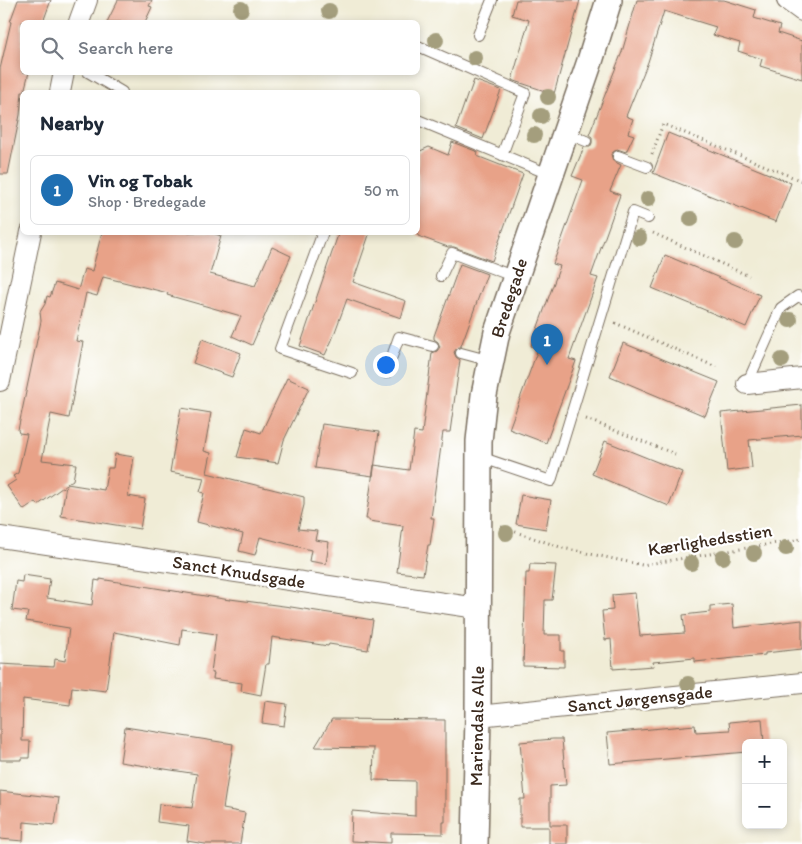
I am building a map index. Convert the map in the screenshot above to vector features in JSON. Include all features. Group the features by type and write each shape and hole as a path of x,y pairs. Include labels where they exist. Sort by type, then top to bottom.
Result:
{"street":[{"path":"80,20 87,0"},
{"name":"Bredegade","path":"478,608 479,456 484,395 490,361 497,332 515,277 551,175 576,137 609,0"},
{"path":"786,0 802,11"},
{"path":"60,90 63,75"},
{"path":"0,381 30,235"},
{"path":"747,384 802,378"},
{"name":"Sanct Knudsgade","path":"0,536 478,608"},
{"name":"Mariendals Alle","path":"475,844 478,608"},
{"name":"Sanct Jørgensgade","path":"478,716 802,683"}],"lane":[{"path":"478,35 492,0"},
{"path":"420,47 525,93 502,155"},
{"path":"93,75 119,90"},
{"path":"420,121 551,175"},
{"path":"618,156 647,167"},
{"path":"479,456 551,482 633,212 648,218"},
{"path":"321,235 280,349 352,372"},
{"path":"442,276 452,253 515,277"},
{"path":"747,384 781,308 798,296 802,298"},
{"path":"386,374 399,337 433,346"},
{"path":"461,353 490,361"}],"path":[{"path":"647,167 663,124 802,181"},
{"path":"630,223 749,276"},
{"path":"601,317 716,367"},
{"path":"572,413 675,454"},
{"name":"Kærlighedsstien","path":"479,519 563,548 642,565 802,540"}],"building":[{"path":"18,0 51,0 44,20 20,20 20,75 28,75 24,90 20,90 20,115 8,174 0,174 0,69 10,22"},
{"path":"118,0 152,0 149,6 152,7 146,20 108,20"},
{"path":"516,0 580,0 554,94 512,80 529,20 512,15"},
{"path":"637,0 724,0 756,10 754,18 780,26 778,33 802,41 802,79 760,66 762,59 738,51 740,43 713,35 716,27 664,11 648,62 626,116 633,119 628,133 634,135 626,152 617,149 611,154 613,161 621,165 610,191 620,195 591,276 598,278 569,359 576,361 546,443 509,429 538,349 531,346 560,266 553,264 583,180 572,176 584,147 590,147 592,143 592,137 589,135 622,52"},
{"path":"474,80 501,90 483,139 456,128"},
{"path":"668,133 791,183 776,222 653,173"},
{"path":"452,142 478,152 477,156 523,174 492,261 418,236 420,235 420,151 429,147 448,155"},
{"path":"101,235 218,235 221,236 210,274 255,286 272,247 291,256 252,345 232,336 241,316 167,295 168,293 103,277 97,296 86,293 76,341 83,342 69,418 51,414 42,460 76,464 73,480 67,484 104,490 108,468 113,468 115,454 134,457 128,496 145,499 140,529 61,516 66,485 38,505 36,502 24,510 7,486 16,480 13,476 18,473 27,434 19,433 18,430 41,321 40,312 47,296 50,297 55,283 78,290 84,269 92,271"},
{"path":"338,235 369,235 353,282 406,301 401,318 347,299 325,355 300,346"},
{"path":"665,255 760,295 746,327 652,288"},
{"path":"460,264 487,274 461,346 454,352 460,360 450,432 443,432 431,518 434,518 423,575 397,572 403,526 366,519 374,465 409,470 414,432 422,433 432,353 440,347 434,336"},
{"path":"202,339 241,353 232,377 193,363"},
{"path":"623,343 719,382 705,416 610,376"},
{"path":"287,378 309,388 284,440 278,463 237,457 246,428 261,433"},
{"path":"802,405 802,435 749,440 752,468 727,471 721,413"},
{"path":"181,408 211,413 204,451 211,453 207,473 304,497 298,529 317,531 315,540 329,542 326,564 309,561 311,550 260,537 255,555 239,551 243,534 197,522 204,493 200,492 204,478 170,472"},
{"path":"322,424 379,432 373,476 315,468"},
{"path":"605,441 682,472 669,506 592,474"},
{"path":"521,495 551,500 546,529 516,524"},
{"path":"530,564 556,565 552,600 545,600 544,635 561,635 564,667 523,666 526,573 529,573"},
{"path":"23,575 50,579 47,598 92,605 95,580 100,581 100,579 373,620 368,650 272,637 269,664 266,664 261,695 241,691 242,683 213,679 214,673 211,673 216,634 182,629 180,645 114,632 106,691 72,687 70,705 23,699 22,741 30,741 29,758 0,760 0,664 54,667 55,659 65,661 69,628 26,621 28,612 12,610 16,581 22,582"},
{"path":"635,593 640,636 685,633 683,615 710,612 710,606 732,604 734,628 802,620 802,649 695,662 695,658 653,662 654,666 613,669 611,639 605,640 602,611 613,610 612,595"},
{"path":"265,701 287,704 284,726 262,723"},
{"path":"332,719 445,720 445,822 443,822 443,834 391,833 391,843 351,841 352,811 415,816 415,781 373,780 374,748 315,747"},
{"path":"762,719 764,739 742,739 742,752 610,764 607,733 695,725 696,732 730,730 729,722"},
{"path":"125,727 233,744 223,809 245,813 240,844 205,844 187,841 189,826 157,822 159,804 192,808 197,774 120,762"},
{"path":"562,739 566,785 550,786 550,825 567,825 567,844 549,844 549,827 520,827 520,799 525,799 520,742"},
{"path":"0,791 59,798 55,825 24,822 23,841 0,839"}],"place":[{"name":"Vin og Tobak","path":"547,365"}]}
